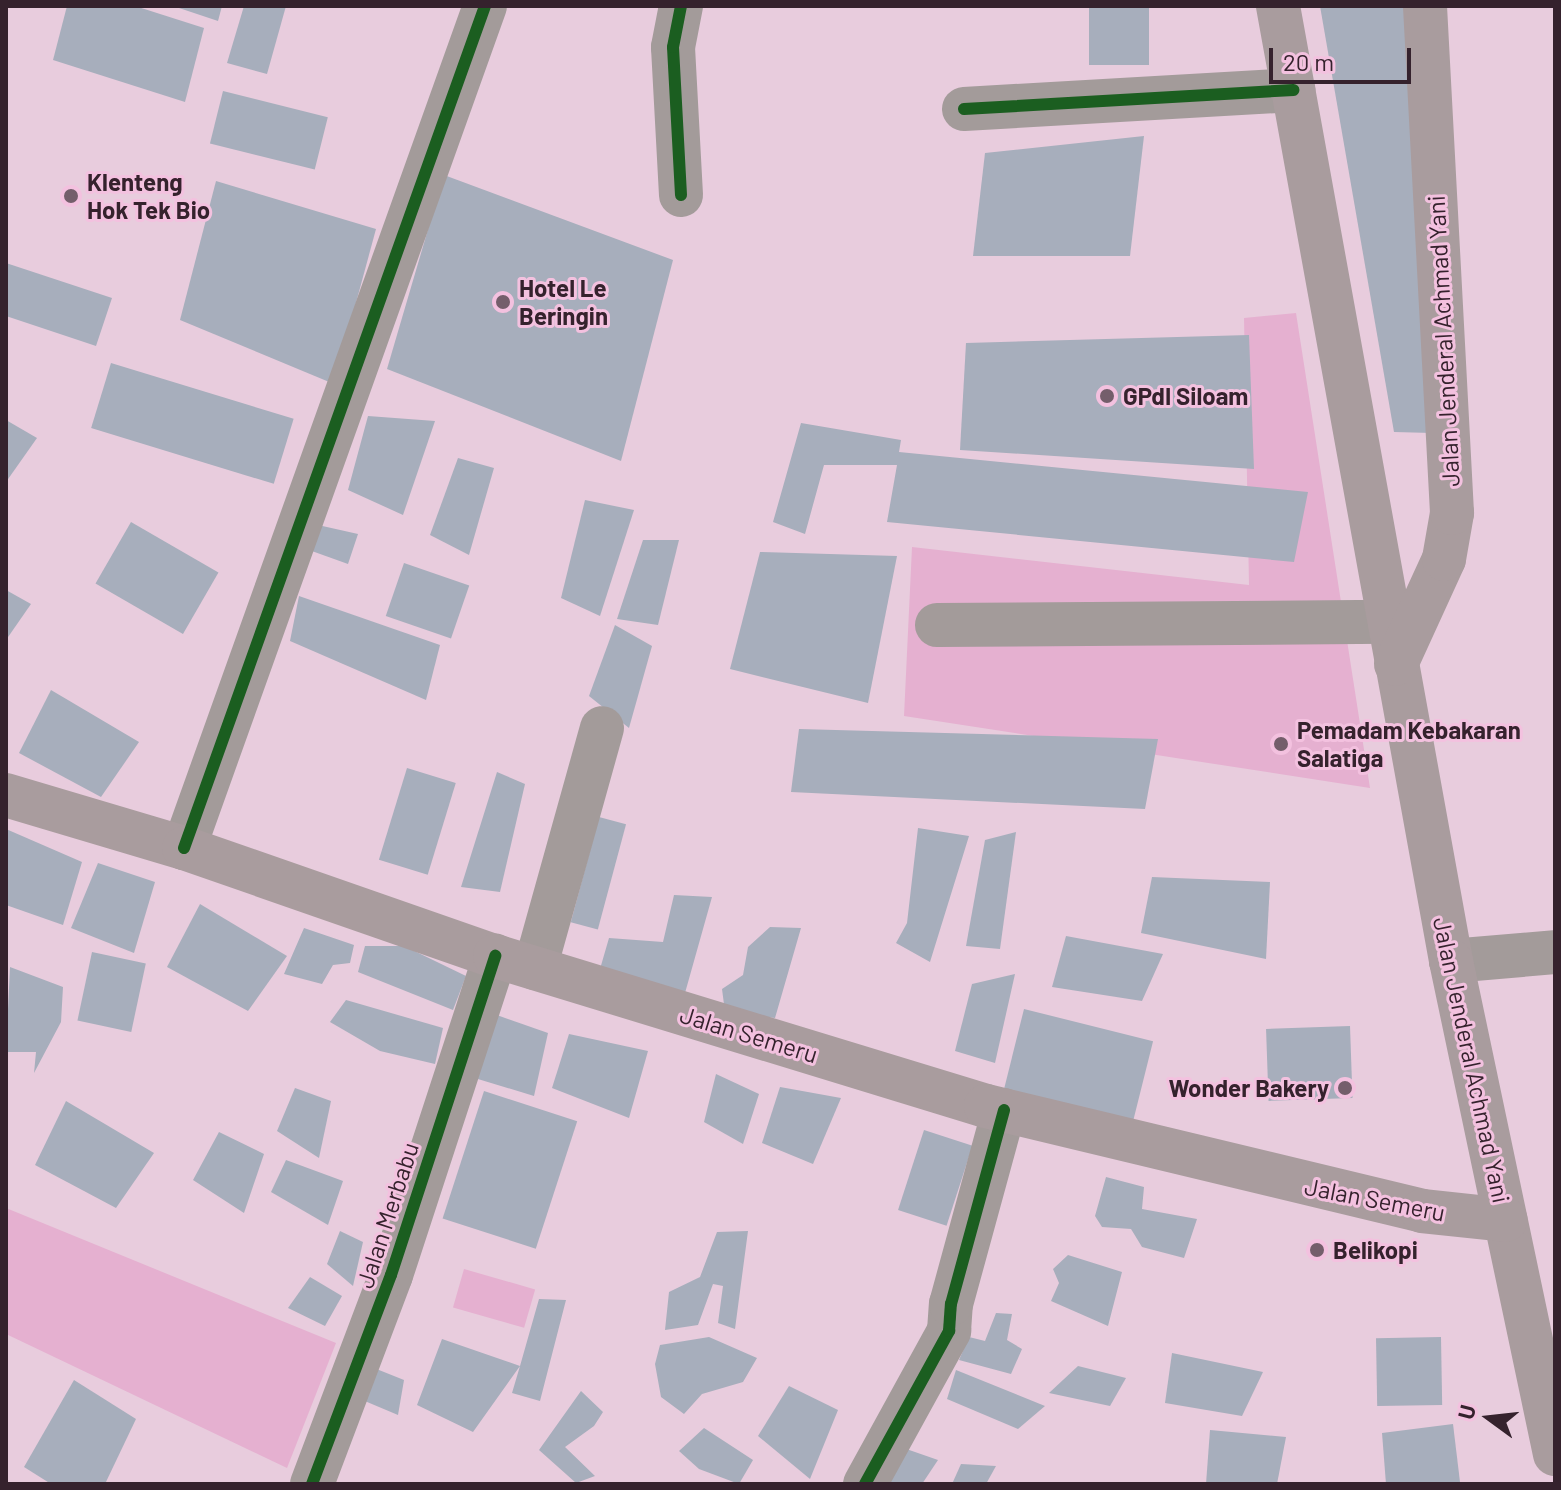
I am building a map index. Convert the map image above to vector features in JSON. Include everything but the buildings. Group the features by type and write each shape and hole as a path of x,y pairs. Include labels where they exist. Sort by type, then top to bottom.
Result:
{"main road":[{"name":"Jalan Jenderal Achmad Yani","path":"1278,6 1451,961 1555,1454"},
{"name":"Jalan Jenderal Achmad Yani","path":"1392,643 1444,559 1452,513 1425,6"},
{"name":"Jalan Semeru","path":"6,795 184,848 515,962 1004,1110 1422,1211 1506,1220"}],"street":[{"path":"184,848 485,6"},
{"path":"681,6 673,47 681,195"},
{"path":"964,109 1293,90"},
{"path":"937,625 1392,643"},
{"name":"Jalan Merbabu","path":"312,1484 515,962 602,728"},
{"path":"1451,961 1555,952"},
{"path":"865,1484 949,1331 951,1304 1004,1110"}],"shaded area":[{"path":"1296,313 1370,788 904,716 912,547 1249,585 1244,318"},
{"path":"6,1208 336,1343 287,1468 6,1334"},
{"path":"464,1269 535,1289 524,1328 453,1307"}],"cycle path":[{"path":"184,848 485,6"},
{"path":"681,6 673,47 681,195"},
{"path":"964,109 1293,90"},
{"path":"312,1484 391,1275 495,956"},
{"path":"865,1484 949,1331 951,1304 1004,1110"}],"place":[{"name":"Klenteng Hok Tek Bio","path":"71,196"},
{"name":"Hotel Le Beringin","path":"503,302"},
{"name":"GPdI Siloam","path":"1107,396"},
{"name":"Pemadam Kebakaran Salatiga","path":"1281,744"},
{"name":"Wonder Bakery","path":"1345,1088"},
{"name":"Belikopi","path":"1317,1250"}]}
